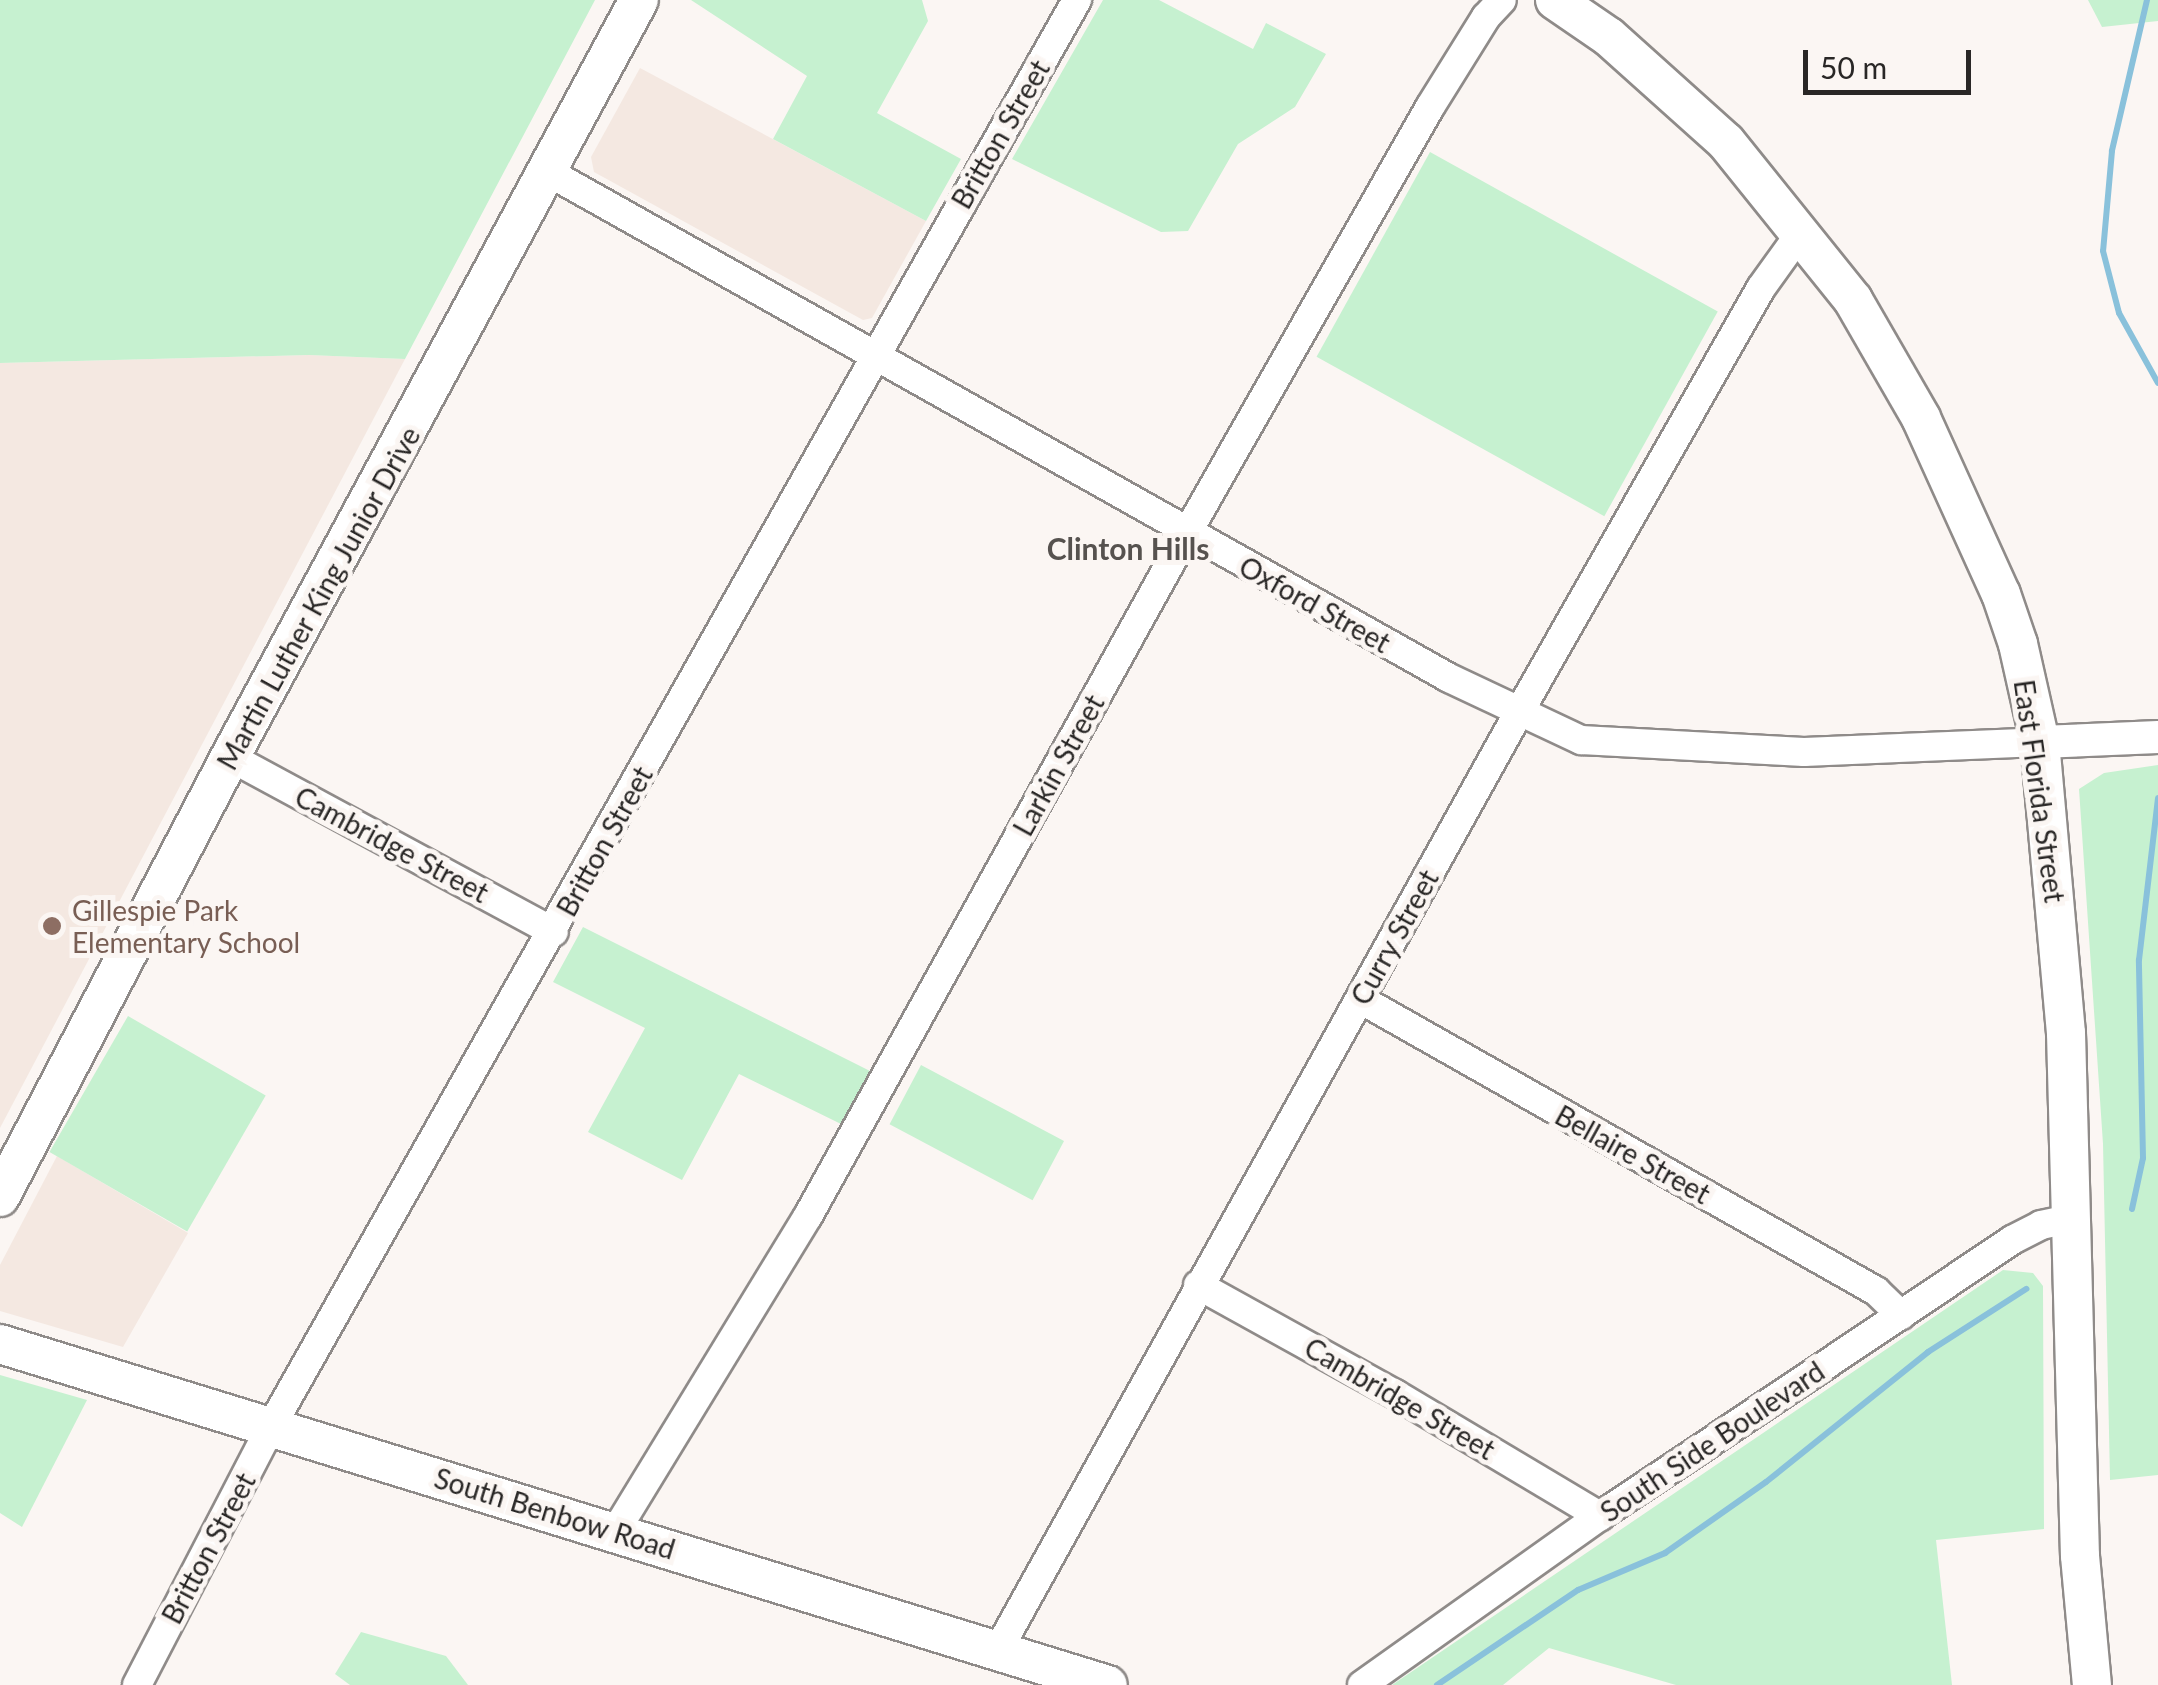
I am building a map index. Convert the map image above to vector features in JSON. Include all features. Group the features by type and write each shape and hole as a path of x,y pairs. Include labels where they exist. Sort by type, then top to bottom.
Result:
{"main road":[{"name":"Martin Luther King Junior Drive","path":"0,1197 230,757 550,173 640,0"},
{"name":"East Florida Street","path":"1555,0 1609,37 1669,87 1726,142 1802,231 1894,366 2001,594 2029,686 2040,742 2066,1033 2080,1556 2092,1685"},
{"name":"South Benbow Road","path":"0,1344 1108,1685"}],"street":[{"name":"Britton Street","path":"137,1685 272,1425 554,932 1077,0"},
{"name":"Larkin Street","path":"615,1532 808,1216 1186,532 1430,106 1486,17 1502,0"},
{"name":"Oxford Street","path":"550,173 1186,532 1518,714 1581,740 1804,752 2040,742"},
{"name":"Curry Street","path":"998,1650 1518,714 1761,288 1802,231"},
{"path":"2040,742 2158,736"},
{"name":"Cambridge Street","path":"230,757 554,932"},
{"name":"Bellaire Street","path":"1360,999 1876,1290 1901,1315"},
{"name":"South Side Boulevard","path":"1362,1685 1600,1516 2012,1240 2042,1225 2073,1218"},
{"name":"Cambridge Street","path":"1198,1285 1395,1394 1600,1516"}],"shaded area":[{"path":"640,68 926,221 872,318 863,320 594,172 591,157"},
{"name":"Gillespie Park Elementary School","path":"309,355 405,359 0,1128 0,363"},
{"path":"57,1156 188,1233 123,1347 0,1311 0,1265"}],"green space":[{"path":"0,0 595,0 405,359 309,355 0,363"},
{"path":"691,0 922,0 928,21 877,113 961,159 926,221 773,139 807,76"},
{"path":"1103,0 1159,0 1253,49 1266,23 1326,54 1295,107 1238,144 1188,231 1161,232 1012,159"},
{"path":"2088,0 2158,0 2158,21 2102,27"},
{"path":"1430,152 1718,312 1604,516 1317,357"},
{"path":"2158,765 2158,1475 2110,1480 2103,1144 2079,789 2104,773"},
{"path":"583,927 870,1071 841,1124 739,1074 682,1180 588,1132 645,1028 553,982"},
{"path":"128,1016 266,1096 187,1231 50,1152"},
{"path":"921,1065 1064,1141 1033,1200 890,1124"},
{"path":"2003,1270 2033,1273 2043,1286 2044,1529 1936,1540 1952,1685 1676,1685 1549,1648 1503,1685 1392,1685"},
{"path":"0,1375 87,1400 22,1527 0,1513"},
{"path":"361,1632 446,1656 468,1685 350,1685 335,1674"}],"waterway":[{"path":"2147,0 2112,151 2103,251 2119,313 2158,383"},
{"path":"2132,1209 2143,1158 2139,960 2158,798"},
{"path":"1437,1685 1578,1590 1665,1553 1766,1482 1928,1352 2026,1289"}],"place":[{"name":"Gillespie Park Elementary School","path":"52,926"}],"district":[{"name":"Clinton Hills","path":"1128,548"}]}
